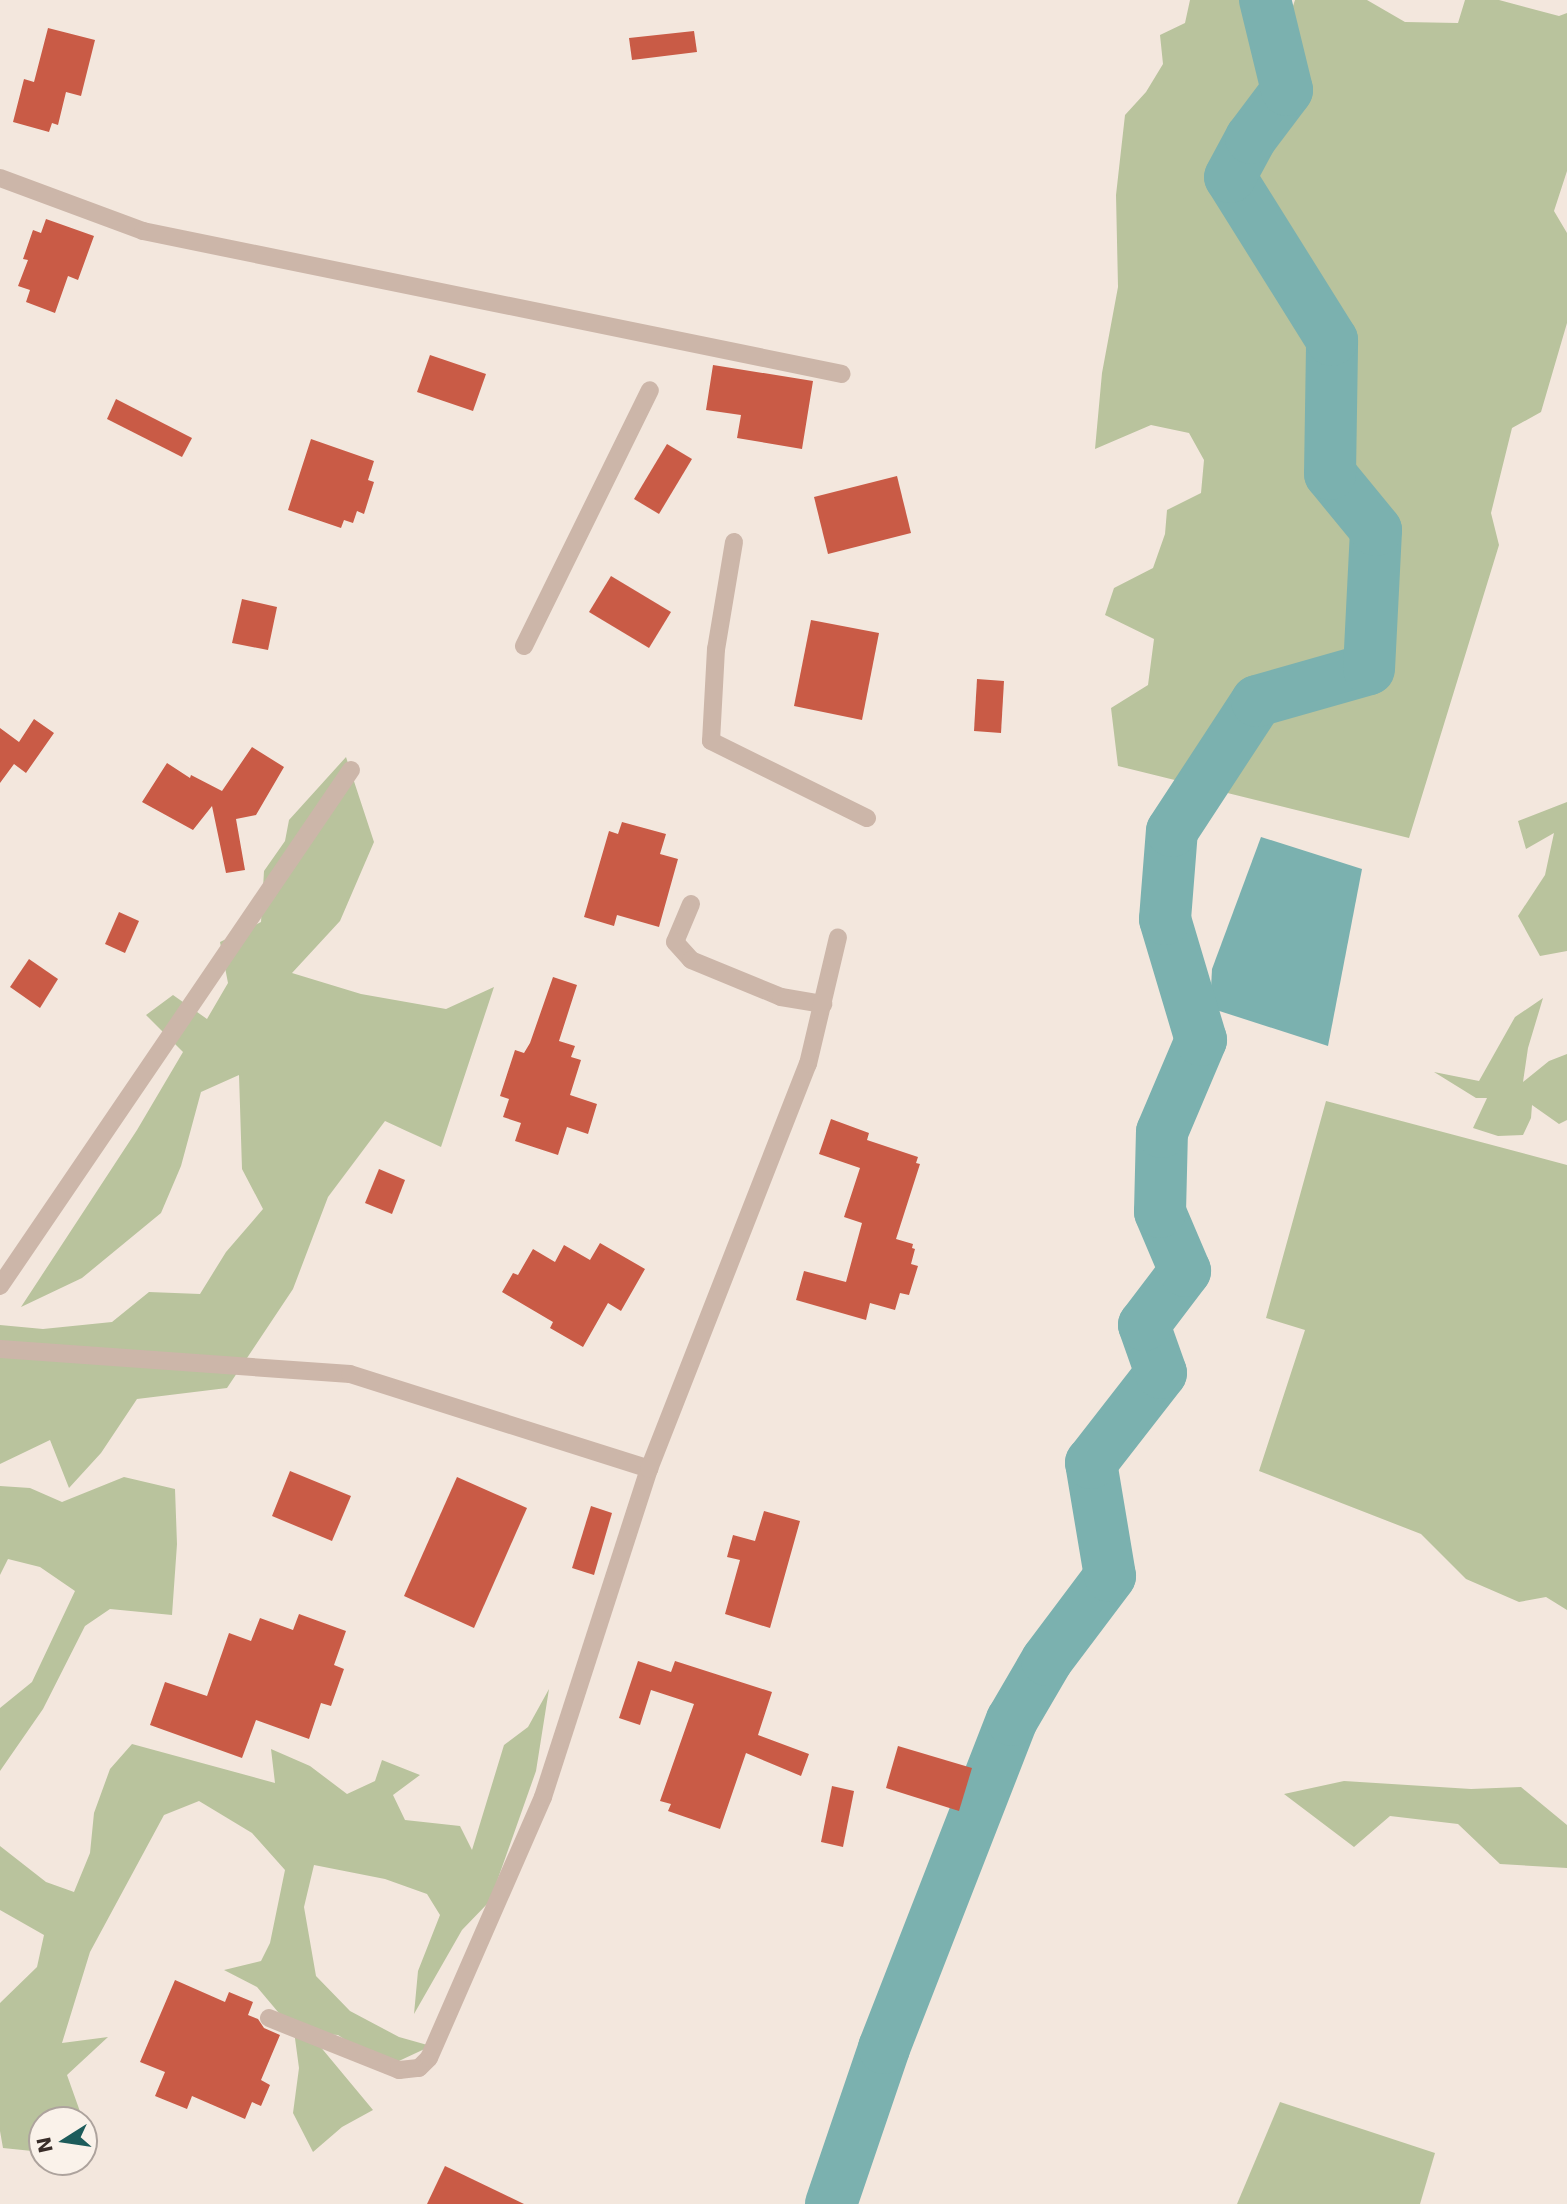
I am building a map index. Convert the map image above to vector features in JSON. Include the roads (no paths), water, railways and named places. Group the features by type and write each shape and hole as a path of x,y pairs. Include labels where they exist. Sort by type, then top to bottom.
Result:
{"street":[{"path":"0,178 107,220 143,231 842,374"},
{"path":"524,646 650,390"},
{"path":"734,542 716,649 711,741 867,818"},
{"path":"0,1286 351,770"},
{"path":"691,904 674,942 691,960 781,997 822,1004"},
{"path":"269,2018 399,2070 419,2068 429,2058 543,1797 649,1469 808,1064 838,937"},
{"path":"0,1349 349,1374 649,1469"}],"water":[{"path":"1261,837 1362,869 1328,1046 1210,1008 1212,969"}],"waterway":[{"path":"831,2204 884,2048 1012,1720 1047,1660 1110,1576 1091,1463 1161,1373 1144,1325 1185,1271 1160,1212 1162,1132 1201,1040 1165,919 1172,831 1257,701 1369,669 1376,530 1330,474 1332,340 1230,177 1251,138 1287,90 1265,0"}]}
